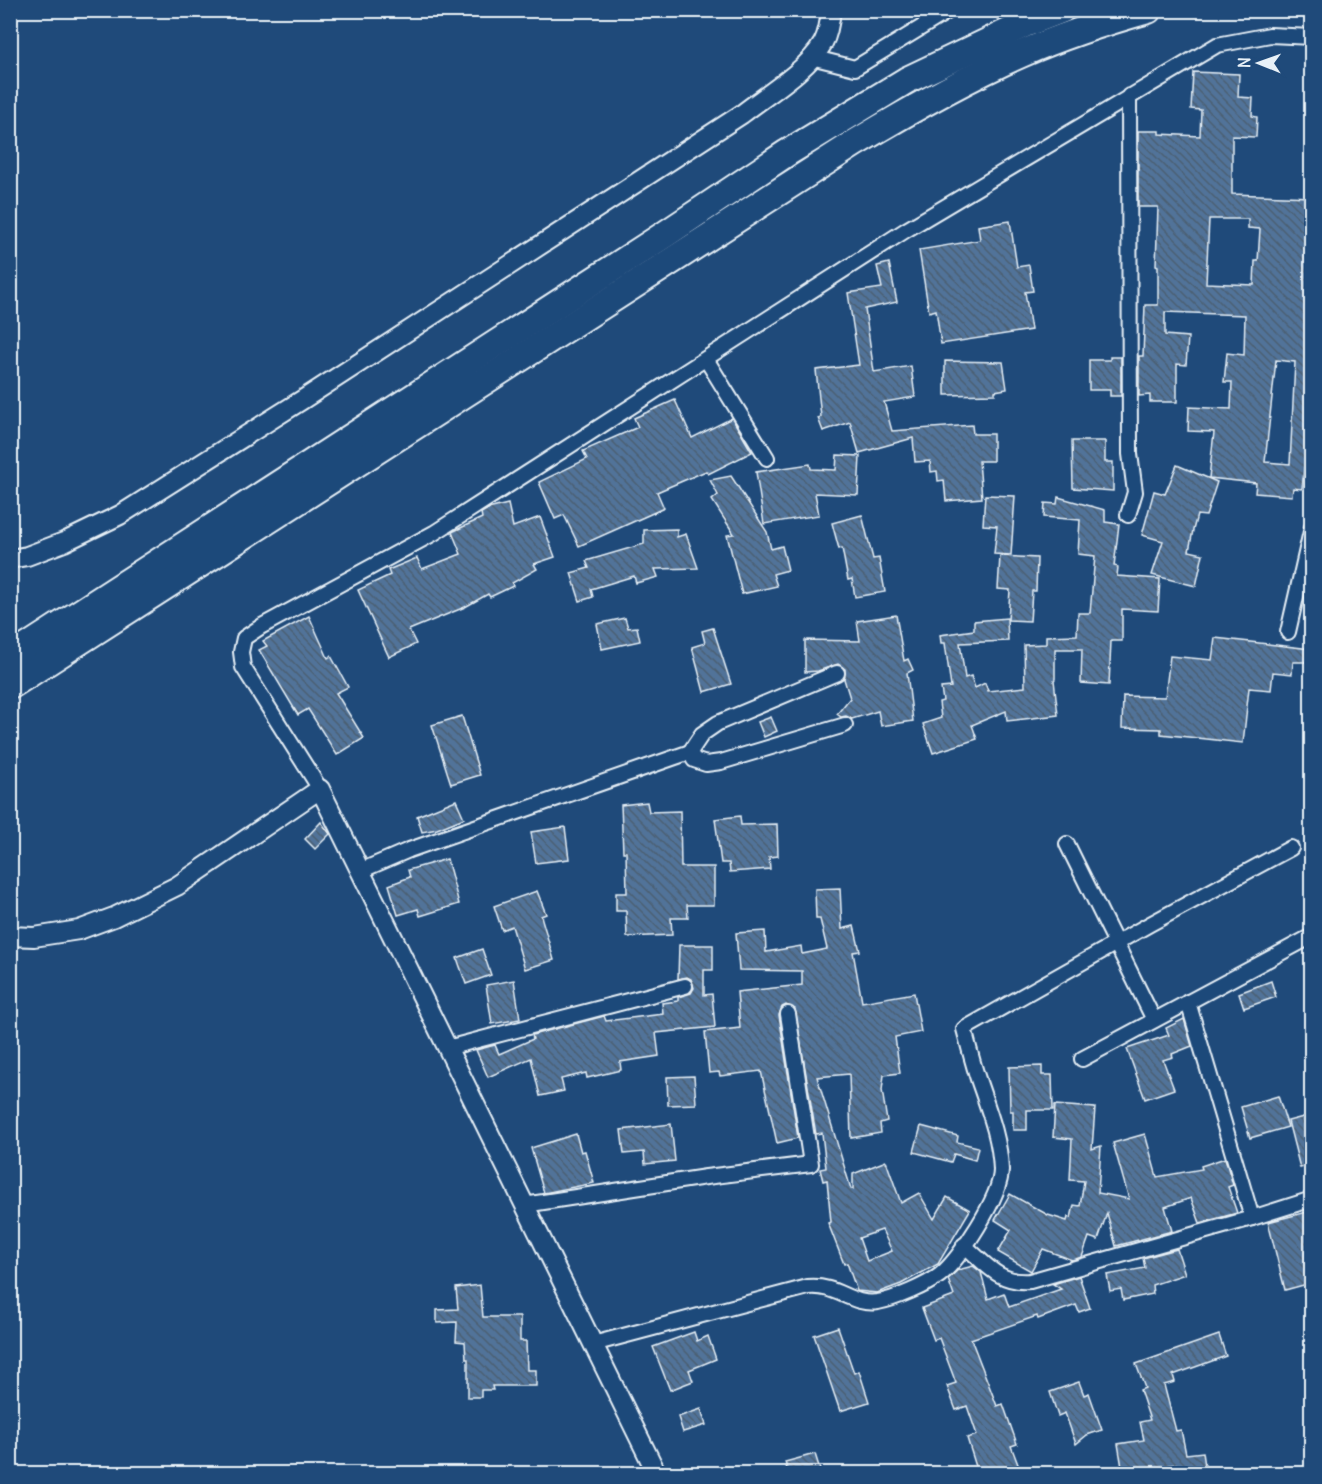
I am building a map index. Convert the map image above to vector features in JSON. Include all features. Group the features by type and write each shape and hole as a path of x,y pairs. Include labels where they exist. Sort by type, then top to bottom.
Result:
{"highway":[{"path":"10,658 796,147 907,80 1025,24 1061,10"},
{"path":"10,687 855,143 926,100 1024,52 1100,24 1148,10"}],"street":[{"path":"10,559 27,556 64,543 120,515 293,406 742,114 800,69 824,42 831,10"},
{"path":"811,57 855,68 950,10"},
{"path":"657,1473 320,789 243,667 241,652 244,638 434,533 906,230 1217,45 1270,35 1311,37"},
{"path":"1128,515 1135,492 1130,454 1129,96"},
{"path":"706,359 767,458"},
{"path":"1288,632 1311,527"},
{"path":"360,871 409,850 690,752 702,734 718,723 837,673"},
{"path":"690,752 694,760 705,764 721,762 844,725"},
{"path":"10,936 34,937 80,930 114,916 177,886 320,789"},
{"path":"1067,844 1154,1020"},
{"path":"593,1344 808,1287 821,1286 861,1301 880,1302 939,1276 953,1262 992,1200 1001,1172 993,1122 964,1029 1291,848"},
{"path":"1082,1059 1311,936"},
{"path":"447,1047 685,986"},
{"path":"1188,1002 1252,1218"},
{"path":"524,1205 706,1177 811,1164 788,1014"},
{"path":"964,1245 1003,1278 1021,1282 1252,1218 1311,1198"}],"building":[{"path":"1193,72 1239,74 1238,97 1253,98 1252,116 1257,117 1256,137 1232,136 1232,194 1311,197 1311,461 1305,461 1302,489 1293,488 1292,496 1255,493 1256,483 1209,478 1214,432 1188,431 1189,407 1231,409 1232,382 1224,382 1227,353 1244,355 1245,315 1165,312 1165,335 1188,337 1186,365 1177,364 1177,402 1150,402 1150,395 1139,396 1139,356 1143,356 1145,305 1158,305 1158,266 1156,265 1158,207 1138,207 1138,131 1200,136 1201,110 1191,109","holes":["1209,219 1248,219 1248,228 1260,229 1254,285 1206,283","1276,360 1295,362 1290,464 1265,462"]},
{"path":"1010,221 1017,267 1029,265 1033,291 1025,292 1031,330 941,344 936,310 929,312 919,250 980,240 978,226"},
{"path":"889,263 897,302 865,309 874,372 911,366 915,397 884,402 892,431 972,425 973,434 993,434 993,461 979,461 982,498 946,501 944,480 938,481 937,471 931,472 930,461 915,462 913,438 859,453 850,422 823,431 818,418 821,417 816,370 859,365 848,293 882,288 877,266"},
{"path":"1110,357 1121,357 1121,396 1110,396 1110,390 1089,390 1089,360 1110,360"},
{"path":"945,361 1003,362 1007,389 995,391 995,394 945,395"},
{"path":"675,400 692,438 732,418 752,452 708,474 706,471 657,492 664,508 579,546 564,515 555,519 539,482 587,459 583,451 638,427 634,418"},
{"path":"1072,441 1105,441 1105,462 1113,462 1113,491 1073,488"},
{"path":"837,455 860,456 858,495 815,493 819,515 764,524 756,472 810,464 811,469 836,470"},
{"path":"1177,465 1217,482 1206,516 1197,515 1193,530 1189,551 1203,554 1196,586 1152,575 1163,541 1142,535 1154,491 1165,494"},
{"path":"731,476 767,532 771,549 782,546 788,570 773,574 777,586 742,594 727,535 734,534 712,500 718,495 710,480"},
{"path":"985,495 1015,496 1011,555 994,554 997,526 983,525"},
{"path":"1058,497 1105,510 1105,522 1119,524 1114,566 1118,567 1117,576 1160,579 1158,611 1122,609 1122,641 1111,641 1109,685 1081,683 1082,649 1055,649 1054,680 1058,715 1007,721 1006,711 972,725 977,739 933,753 923,724 941,718 939,702 943,701 941,688 951,687 945,643 941,643 940,635 974,630 974,621 1007,618 1008,641 960,643 965,678 971,676 975,688 985,683 988,691 1025,687 1024,645 1046,644 1046,636 1077,635 1078,613 1090,613 1095,556 1078,554 1080,520 1044,517 1045,503 1057,504"},
{"path":"508,504 513,527 540,517 555,557 534,564 537,569 512,583 513,586 490,597 488,594 465,607 409,630 416,644 389,657 358,590 390,575 388,570 417,558 422,569 461,554 452,532 482,518 481,513 488,509"},
{"path":"862,515 873,559 879,558 885,592 855,597 852,579 848,580 842,548 839,549 832,523"},
{"path":"677,529 677,537 686,534 698,568 655,569 658,577 636,583 634,576 591,589 593,597 580,601 571,573 589,568 586,561 644,544 644,530"},
{"path":"1000,556 1037,558 1036,591 1032,591 1030,621 1008,620 1010,590 998,589"},
{"path":"896,615 904,661 908,659 913,670 907,673 913,721 881,726 878,711 852,719 846,716 841,717 837,714 850,698 844,679 845,669 838,664 818,671 805,672 805,640 860,641 857,621"},
{"path":"309,616 328,658 331,656 348,687 336,693 364,738 337,755 308,709 298,715 259,650 267,646 263,641"},
{"path":"625,618 628,628 637,627 640,641 602,649 597,624"},
{"path":"713,628 731,684 704,692 692,647 705,643 702,631"},
{"path":"1215,638 1311,649 1311,662 1293,662 1292,674 1273,672 1271,690 1249,688 1243,743 1161,734 1161,729 1122,728 1123,696 1165,697 1170,656 1212,660"},
{"path":"462,716 480,775 451,784 432,725"},
{"path":"771,717 777,731 764,737 758,722"},
{"path":"456,800 464,818 437,829 422,832 417,816"},
{"path":"647,802 649,812 680,811 681,867 714,867 714,905 687,905 688,918 671,918 672,935 627,937 626,911 616,911 616,893 627,893 621,805"},
{"path":"740,816 741,825 777,824 778,856 769,857 770,869 730,872 729,863 721,863 715,819"},
{"path":"321,822 330,834 315,849 305,839"},
{"path":"565,827 569,859 536,863 531,832"},
{"path":"447,859 459,904 420,916 418,909 398,915 389,885 410,877 408,870"},
{"path":"840,888 842,929 854,926 860,951 853,952 862,1002 914,993 921,1032 895,1037 900,1073 884,1075 882,1090 887,1121 880,1123 881,1133 851,1138 849,1074 817,1077 851,1189 853,1189 853,1174 886,1161 901,1203 919,1193 934,1219 947,1197 970,1210 938,1264 901,1284 877,1293 857,1291 828,1223 831,1222 827,1180 823,1181 820,1169 826,1168 822,1133 816,1134 795,1009 786,1005 782,1007 779,1015 798,1138 777,1143 761,1071 720,1076 719,1072 709,1073 705,1032 740,1028 737,992 802,985 802,971 739,970 736,933 765,931 766,952 801,946 802,954 827,949 820,919 816,919 815,889","holes":["882,1230 892,1251 867,1261 859,1238"]},
{"path":"537,891 546,914 541,916 554,960 525,969 512,926 502,930 494,906"},
{"path":"679,945 713,945 713,970 704,970 704,995 712,994 715,1027 656,1033 659,1056 620,1062 621,1070 587,1078 586,1073 561,1079 564,1091 540,1096 531,1058 488,1077 476,1050 495,1045 499,1054 533,1039 532,1035 604,1016 606,1021 663,1014 662,1003 678,1001 678,997 691,993 694,988 691,979 687,977 678,979"},
{"path":"482,949 491,975 466,984 457,958"},
{"path":"514,980 520,1019 492,1024 486,985"},
{"path":"1271,981 1276,997 1244,1008 1239,993"},
{"path":"1184,1019 1192,1046 1163,1060 1174,1089 1145,1099 1127,1049 1169,1035 1166,1028"},
{"path":"1042,1066 1042,1075 1052,1075 1053,1110 1027,1110 1027,1130 1013,1130 1009,1067"},
{"path":"694,1076 696,1104 668,1105 667,1077"},
{"path":"1278,1096 1288,1127 1250,1138 1241,1107"},
{"path":"1055,1105 1095,1108 1092,1149 1101,1146 1098,1193 1129,1199 1113,1143 1145,1134 1157,1177 1202,1169 1201,1166 1225,1158 1233,1185 1228,1187 1237,1213 1200,1223 1191,1198 1165,1207 1172,1231 1116,1246 1107,1213 1098,1240 1089,1237 1082,1257 1072,1260 1043,1249 1031,1271 998,1252 1011,1230 995,1220 1010,1194 1048,1215 1067,1221 1068,1217 1071,1218 1074,1205 1080,1206 1084,1181 1070,1180 1072,1139 1053,1137"},
{"path":"1311,1115 1311,1165 1300,1168 1288,1121"},
{"path":"671,1124 675,1161 645,1164 644,1152 624,1154 621,1130"},
{"path":"921,1126 958,1136 957,1142 978,1147 975,1160 954,1154 951,1162 914,1152"},
{"path":"576,1134 581,1152 585,1151 594,1183 544,1193 531,1148"},
{"path":"1311,1211 1311,1233 1308,1234 1311,1250 1311,1283 1285,1290 1268,1222"},
{"path":"1177,1249 1185,1274 1152,1285 1153,1294 1123,1300 1121,1289 1110,1291 1107,1275 1145,1268 1143,1258"},
{"path":"973,1266 981,1272 988,1299 1004,1293 1009,1307 1061,1289 1053,1284 1079,1276 1090,1308 1079,1312 1076,1305 971,1339 997,1406 1003,1404 1017,1444 1011,1446 1019,1467 1000,1473 978,1473 967,1438 977,1435 967,1406 956,1410 947,1386 956,1383 939,1338 934,1340 922,1308 954,1296 948,1279 958,1270"},
{"path":"480,1285 483,1317 520,1317 520,1341 526,1341 527,1370 536,1370 536,1386 492,1386 493,1390 481,1390 481,1397 468,1397 468,1359 466,1359 465,1342 456,1341 457,1322 437,1323 437,1310 458,1309 456,1288"},
{"path":"838,1327 854,1373 859,1371 869,1402 840,1411 814,1335"},
{"path":"694,1332 697,1341 708,1336 716,1359 689,1370 693,1381 670,1390 653,1347"},
{"path":"1219,1335 1226,1356 1173,1375 1175,1382 1164,1385 1176,1431 1181,1430 1186,1454 1203,1452 1206,1473 1178,1473 1176,1464 1123,1473 1118,1444 1144,1440 1140,1422 1150,1420 1140,1390 1145,1388 1136,1364"},
{"path":"1079,1382 1084,1395 1089,1393 1102,1430 1087,1435 1076,1444 1065,1413 1058,1416 1050,1392"},
{"path":"701,1409 706,1425 683,1432 678,1417"},
{"path":"815,1454 821,1473 788,1473 785,1462"}]}
